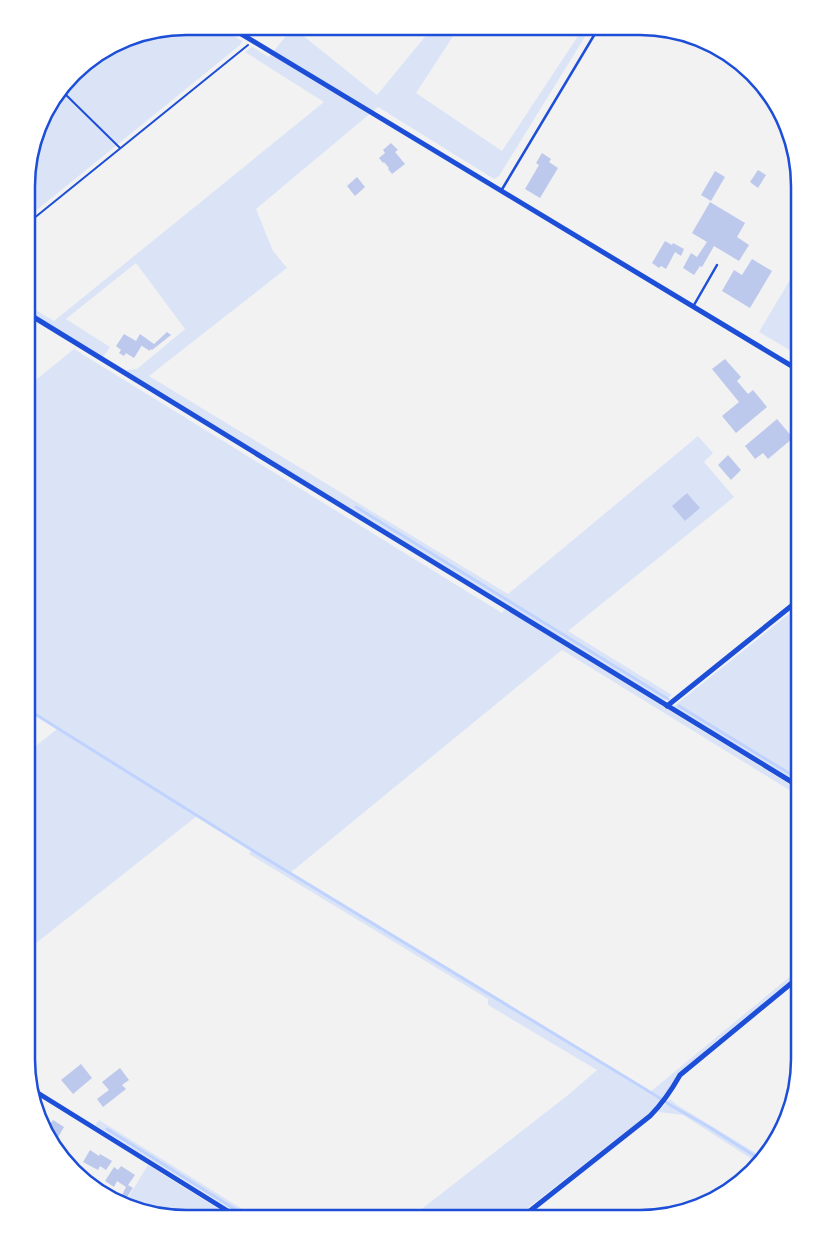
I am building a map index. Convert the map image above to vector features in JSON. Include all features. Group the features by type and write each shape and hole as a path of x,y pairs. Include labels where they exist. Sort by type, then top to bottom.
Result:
{"street":[{"path":"243,35 791,366"},
{"path":"35,318 791,782"},
{"path":"667,706 791,606"},
{"path":"531,1210 650,1116 662,1105 680,1075 791,984"},
{"path":"40,1095 226,1210"}],"lane":[{"path":"500,191 595,35"},
{"path":"693,306 717,265"}],"path":[{"path":"35,217 253,41"},
{"path":"66,95 120,148"}],"shaded area":[{"path":"233,35 242,41 240,45 35,211 36,166 47,128 60,102 102,60 138,43 166,36"},
{"path":"287,35 302,35 377,95 426,35 454,35 416,93 502,151 579,35 586,35 499,176 494,179 378,107 256,209 273,251 287,268 149,376 508,594 698,436 713,453 704,462 734,497 568,631 672,695 664,701 125,370 137,369 185,329 136,263 66,319 110,347 103,357 35,316 35,310 54,321 324,102 245,52 252,47 269,57"},
{"path":"791,278 791,351 759,332"},
{"path":"74,349 502,613 505,609 791,785 791,791 562,650 290,873 650,1092 791,976 791,981 678,1074 650,1113 525,1210 420,1210 568,1095 597,1070 488,1005 488,999 249,854 252,850 197,816 35,944 35,747 57,729 35,714 35,381"},
{"path":"791,612 791,779 673,707"},
{"path":"670,1099 757,1154 753,1160 683,1115 658,1112"},
{"path":"99,1120 244,1210 232,1210 95,1125"},
{"path":"148,1165 220,1210 166,1209 128,1198"}],"building":[{"path":"391,143 398,150 395,152 405,164 392,174 379,158 385,153 383,150"},
{"path":"542,153 551,159 549,162 558,168 540,198 525,189 539,165 536,163"},
{"path":"758,170 766,175 758,188 750,182"},
{"path":"715,171 725,177 711,201 701,195"},
{"path":"357,177 365,187 355,196 347,186"},
{"path":"710,202 745,223 737,237 749,245 739,261 714,246 702,267 700,266 694,275 683,268 691,253 697,257 707,242 692,233"},
{"path":"665,241 684,249 681,256 675,252 666,269 661,266 659,268 652,263"},
{"path":"752,259 772,271 750,308 722,291 734,270 742,275"},
{"path":"167,332 171,335 152,350 150,349 150,351 142,345 134,358 126,353 124,356 119,353 121,350 116,346 124,334 136,341 140,334 154,344"},
{"path":"725,359 741,377 737,381 748,394 753,390 767,407 736,433 722,416 739,402 712,369"},
{"path":"777,419 791,436 791,440 768,459 763,453 755,459 745,446"},
{"path":"728,455 741,470 731,480 718,465"},
{"path":"687,493 700,508 685,521 672,506"},
{"path":"81,1064 92,1078 73,1094 61,1080"},
{"path":"120,1068 129,1080 122,1085 126,1089 103,1107 97,1099 109,1090 102,1082"},
{"path":"53,1120 64,1127 58,1138 55,1134 50,1124"},
{"path":"90,1150 112,1161 106,1170 100,1166 98,1170 83,1162"},
{"path":"121,1166 135,1175 128,1185 133,1188 127,1197 122,1195 126,1187 117,1181 114,1187 105,1181 114,1167 118,1170"}],"waterway":[{"path":"356,507 668,699"},
{"path":"679,706 791,774"},
{"path":"35,714 252,850 755,1156"},
{"path":"107,1129 236,1210"}]}
